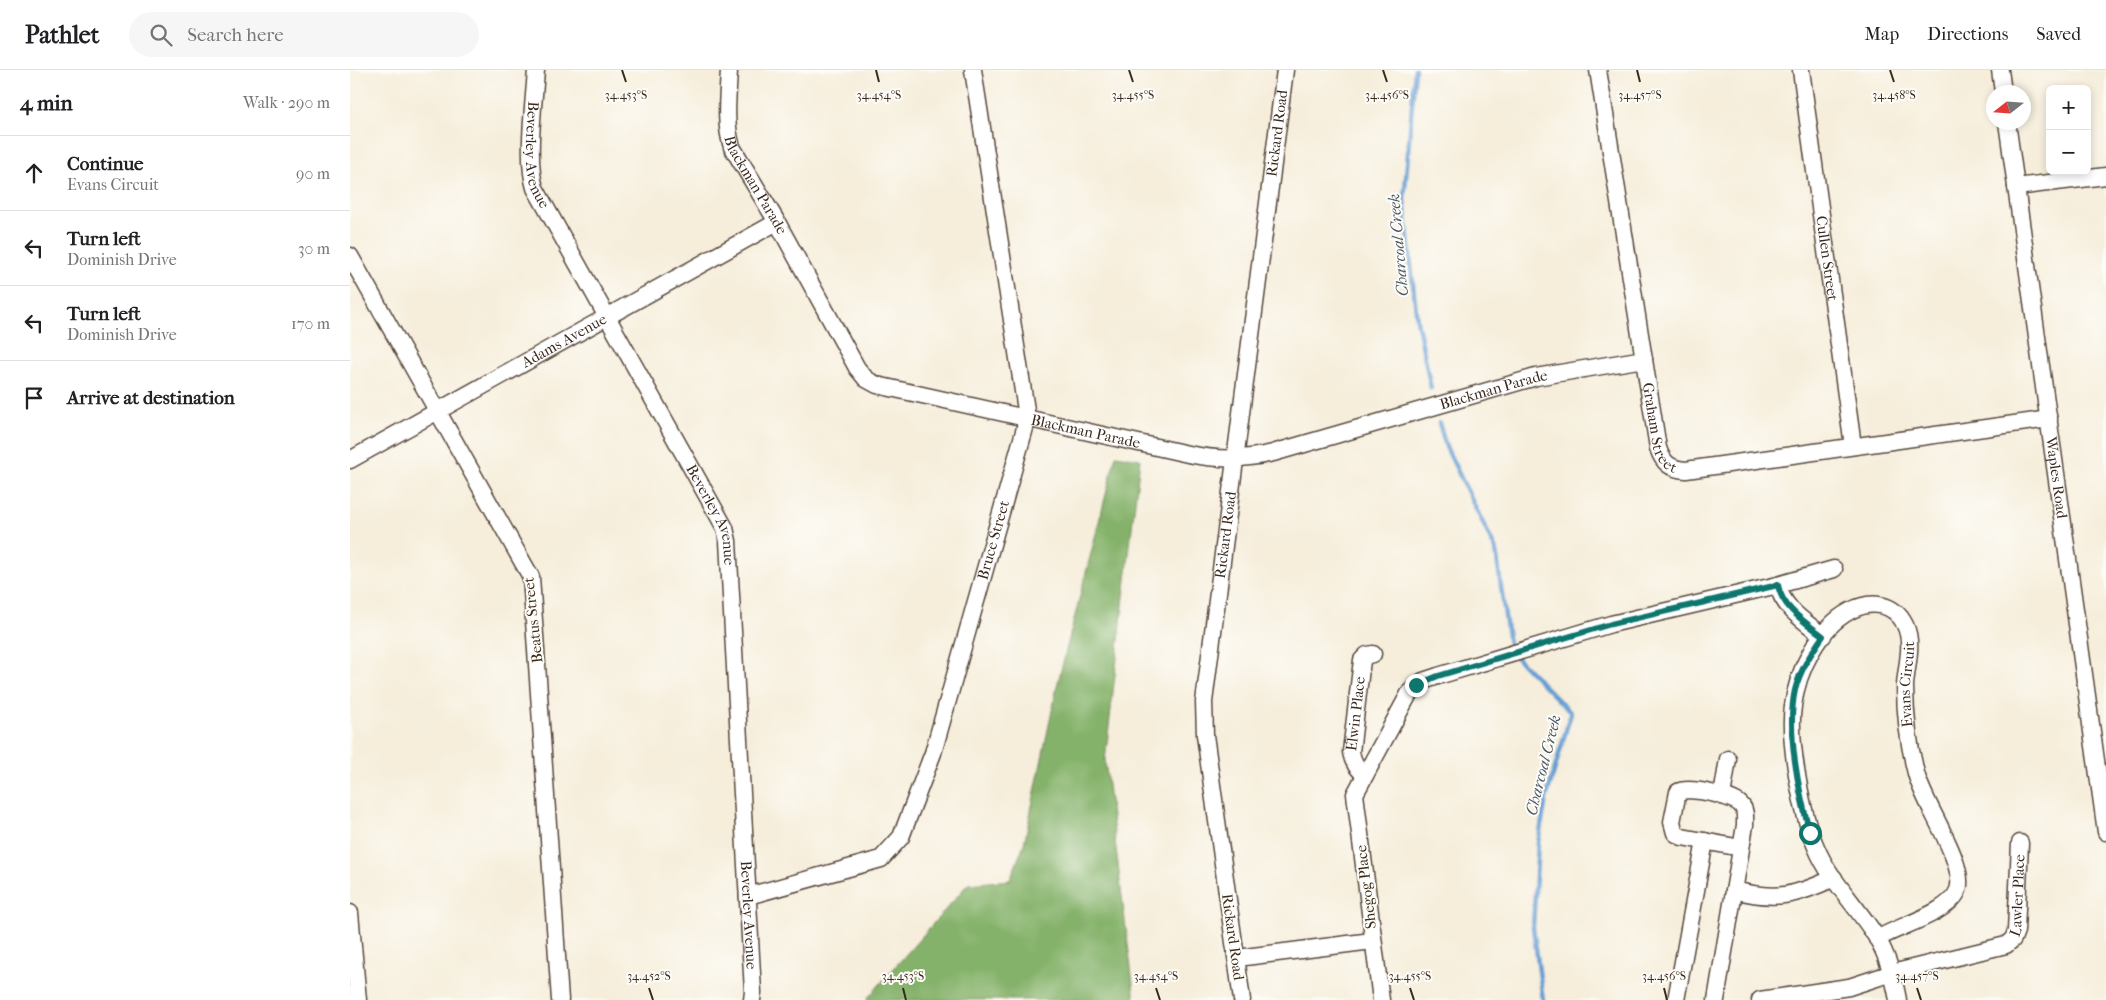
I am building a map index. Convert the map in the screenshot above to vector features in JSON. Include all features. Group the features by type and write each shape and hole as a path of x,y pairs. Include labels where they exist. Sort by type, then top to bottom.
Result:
{"street":[{"name":"Beverley Avenue","path":"536,70 532,179 725,528 728,541 752,1000"},
{"name":"Blackman Parade","path":"729,70 727,109 728,134 732,146 777,222 857,368 866,380 877,385 1188,454 1236,459 1273,453 1536,377 1644,359"},
{"name":"Bruce Street","path":"748,896 882,859 900,837 933,753 1025,428 1026,418 973,70"},
{"name":"Rickard Road","path":"1242,1000 1203,718 1286,70"},
{"name":"Graham Street","path":"1598,70 1658,448 1661,458 1668,466 1676,470 1686,470 2048,419"},
{"name":"Cullen Street","path":"1801,70 1854,446"},
{"path":"2000,70 2002,85"},
{"name":"Waples Road","path":"2008,130 2106,832"},
{"path":"2016,187 2106,176"},
{"name":"Adams Avenue","path":"350,460 777,222"},
{"name":"Beatus Street","path":"350,256 531,577 560,1000"},
{"name":"Shegog Place","path":"1380,1000 1355,794 1404,701 1416,685 1423,681 1492,659 1611,624 1778,585 1834,569"},
{"path":"1778,585 1781,595 1794,613 1823,636"},
{"name":"Evans Circuit","path":"1877,939 1891,930 1928,915 1946,905 1958,892 1960,876 1954,858 1923,793 1913,764 1906,700 1906,675 1910,647 1905,626 1893,610 1884,605 1865,605 1840,618 1823,636 1812,652 1795,688 1792,727 1806,818 1816,848 1834,878 1877,939 1892,973 1898,1000"},
{"name":"Elwin Place","path":"1365,775 1356,767 1351,752 1362,660 1367,655 1373,654"},
{"path":"1722,796 1728,759"},
{"path":"1716,1000 1745,825 1745,812 1737,801 1722,796 1685,789 1678,792 1672,822 1673,830 1682,837 1741,848"},
{"path":"1676,1000 1705,841"},
{"name":"Lawler Place","path":"1892,973 2000,947 2013,939 2016,931 2020,843"},
{"path":"1734,890 1758,896 1772,897 1801,892 1834,878"},
{"path":"350,913 358,1000"},
{"path":"1237,958 1372,941"},
{"path":"1760,1000 1849,987 1892,973"}],"green space":[{"path":"1116,455 1140,459 1105,761 1135,1000 866,1000 968,884 1010,880 1024,844 1058,682"}],"waterway":[{"name":"Charcoal Creek","path":"1415,70 1404,200 1417,320 1431,388"},
{"name":"Charcoal Creek","path":"1439,423 1446,447 1496,550 1510,652"},
{"name":"Charcoal Creek","path":"1516,657 1571,713 1546,799 1538,843 1533,927 1543,1000"}],"route":[{"path":"1416,685 1423,681 1492,659 1611,624 1778,585 1781,595 1794,613 1823,636 1812,652 1795,688 1792,708 1794,746 1802,800 1810,833"}]}
